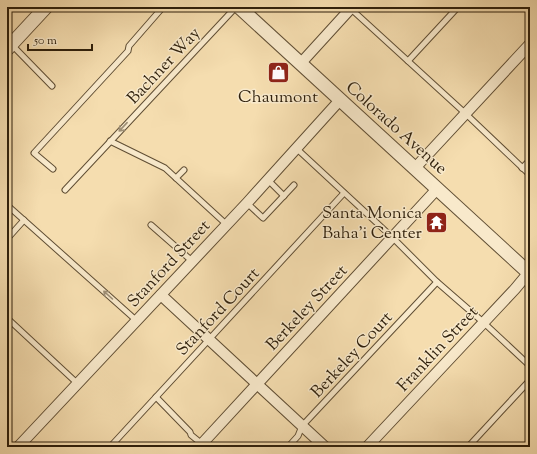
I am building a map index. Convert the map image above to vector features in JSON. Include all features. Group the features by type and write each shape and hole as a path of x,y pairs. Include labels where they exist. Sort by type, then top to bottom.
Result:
{"street":[{"path":"8,45 46,7"},
{"name":"Colorado Avenue","path":"239,7 530,273"},
{"path":"301,63 351,8"},
{"path":"415,168 530,44"},
{"name":"Stanford Street","path":"18,447 247,203 340,100"},
{"name":"Berkeley Street","path":"200,445 437,189"},
{"name":"Franklin Street","path":"367,447 530,273"},
{"path":"161,295 325,447"}],"lane":[{"path":"53,169 34,152 128,51 129,46 163,7"},
{"name":"Bachner Way","path":"65,190 236,7"},
{"path":"408,61 458,7"},
{"path":"351,8 530,175"},
{"path":"8,45 52,86"},
{"path":"110,141 165,168 226,224"},
{"path":"296,148 392,237 437,282 530,366"},
{"path":"522,168 530,160"},
{"path":"176,178 184,170"},
{"path":"268,180 284,196"},
{"path":"247,203 263,218 294,185"},
{"name":"Stanford Court","path":"110,447 344,193"},
{"path":"7,205 137,320"},
{"path":"7,239 24,220"},
{"path":"151,225 192,261"},
{"name":"Berkeley Court","path":"288,447 298,436 302,426 437,282"},
{"path":"7,318 78,384"},
{"path":"468,447 530,380"},
{"path":"156,397 190,432 200,445"}],"place":[{"name":"Chaumont","path":"278,72"},
{"name":"Santa Monica Baha'i Center","path":"437,222"}]}
